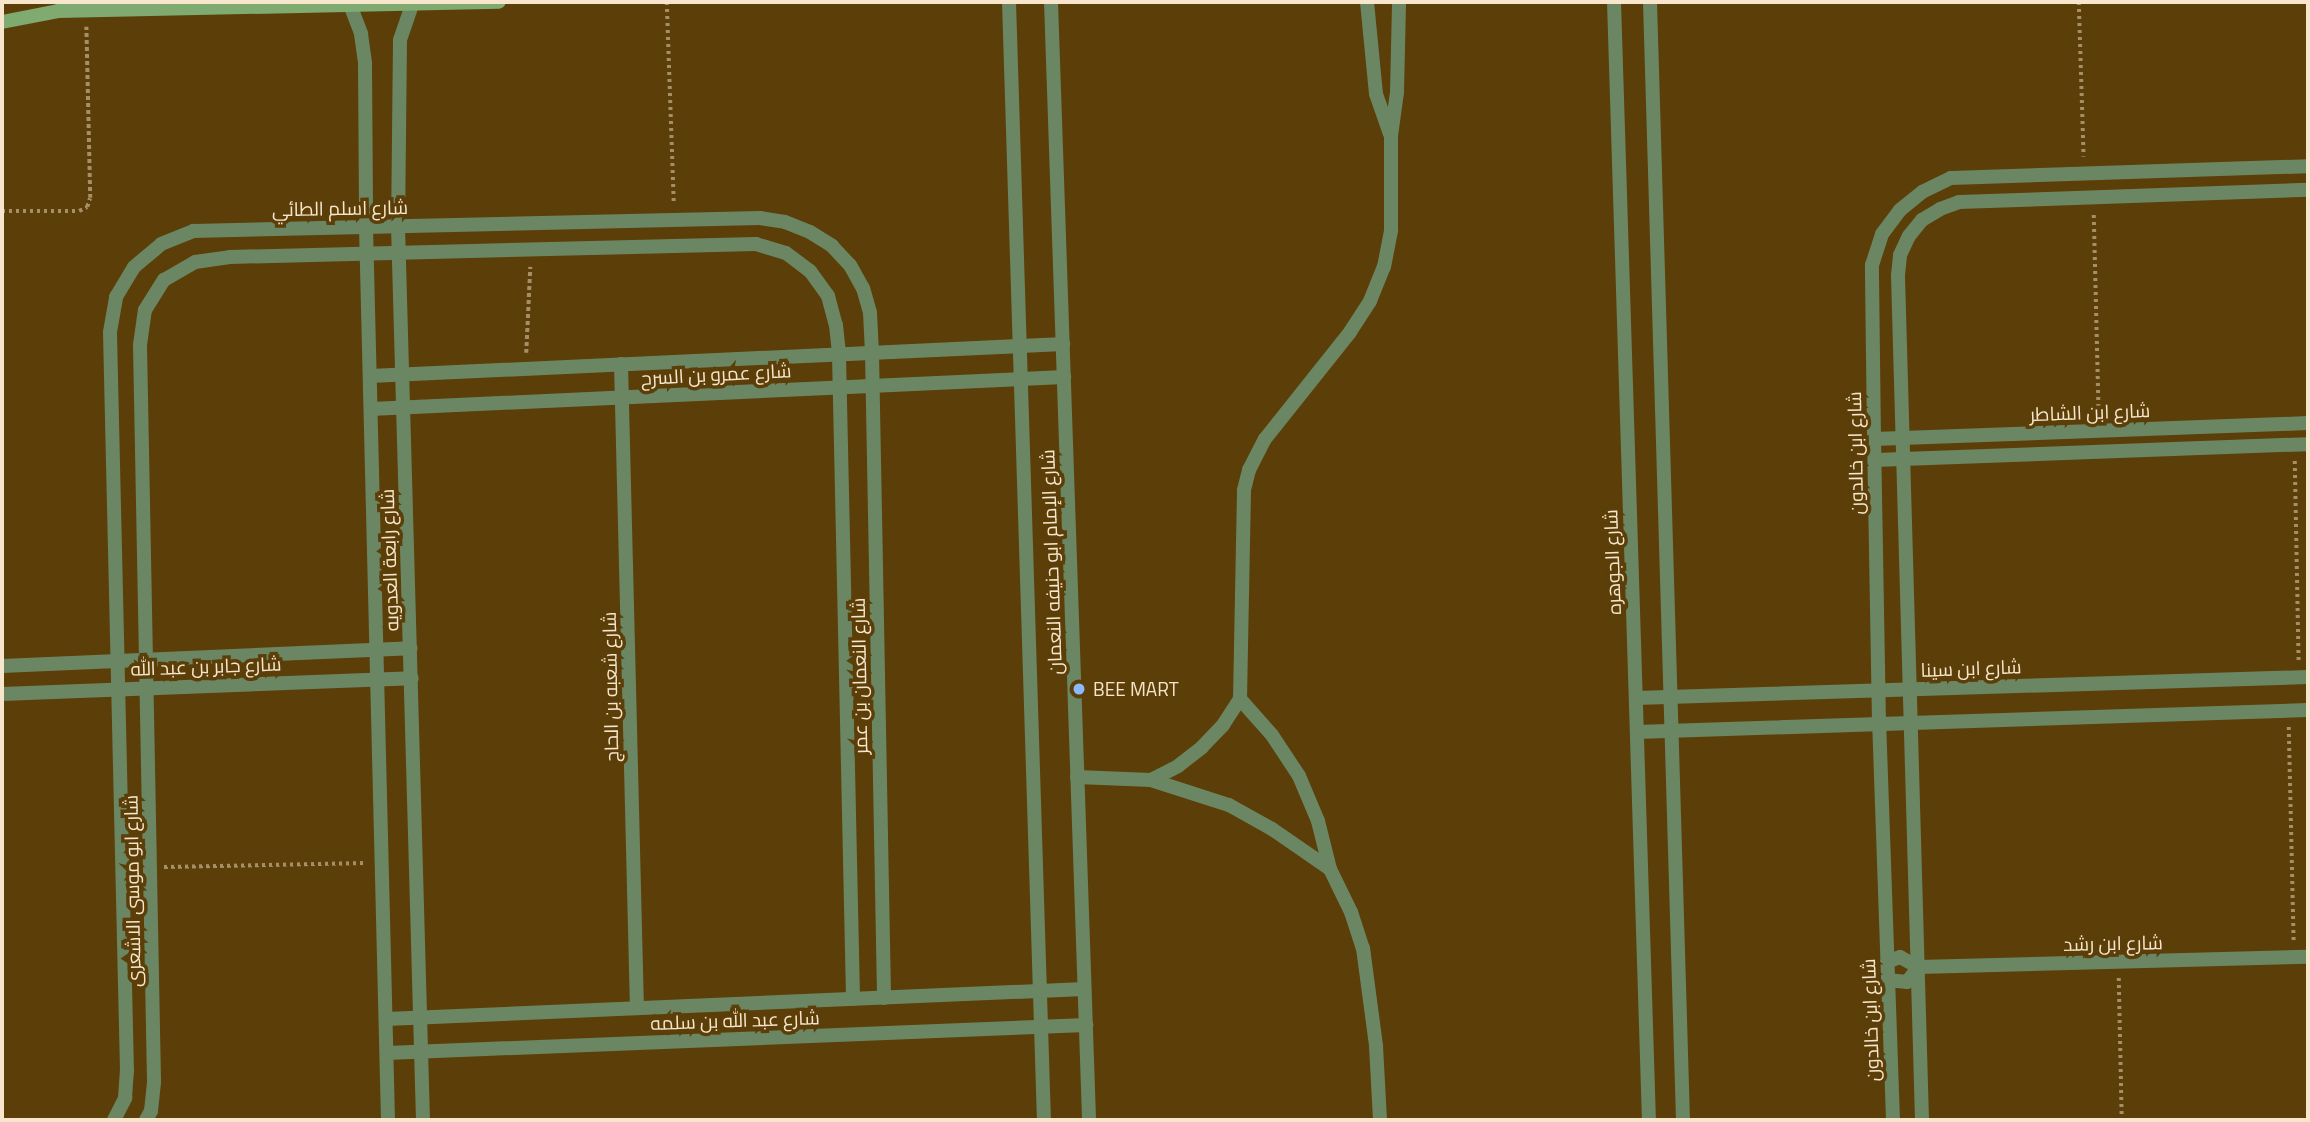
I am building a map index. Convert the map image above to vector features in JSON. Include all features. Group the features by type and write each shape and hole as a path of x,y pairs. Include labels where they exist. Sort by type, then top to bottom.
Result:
{"street":[{"path":"2,22 25,15 86,10 499,2"},
{"name":"شارع الإمام ابو حنيفه النعمان","path":"1009,2 1044,1120"},
{"name":"شارع الإمام ابو حنيفه النعمان","path":"1051,2 1089,1120"},
{"path":"1367,2 1376,94 1391,136"},
{"path":"1151,780 1178,766 1202,747 1223,725 1240,699 1244,490 1249,470 1265,439 1350,332 1370,301 1384,267 1391,230 1391,136 1398,81 1399,2"},
{"name":"شارع الجوهره","path":"1614,2 1649,1120"},
{"path":"1650,2 1683,1120"},
{"name":"شارع رابعة العدويه","path":"350,3 364,49 366,255 388,1120"},
{"name":"شارع رابعة العدويه","path":"412,3 400,40 398,226 423,1120"},
{"name":"شارع ابن خالدون","path":"1893,1120 1878,690 1874,439 1872,265 1882,234 1894,218 1922,192 1951,178 2308,166"},
{"path":"2088,174 2093,199"},
{"path":"1922,1120 1898,275 1900,255 1909,236 1931,214 1959,202 2308,190"},
{"name":"شارع اسلم الطائي","path":"117,660 110,332 116,297 134,267 160,244 193,231 760,218 785,222 810,232 832,246 850,265 863,288 870,313 872,353"},
{"path":"147,659 140,345 145,310 164,281 195,262 230,257 757,244 786,253 810,271 828,296 836,325 839,355"},
{"name":"شارع عمرو بن السرح","path":"370,376 1063,344"},
{"name":"شارع النعمان بن عمر","path":"872,353 884,998"},
{"name":"شارع النعمان بن عمر","path":"839,355 853,999"},
{"name":"شارع شعبه بن الحاج","path":"621,364 637,1008"},
{"name":"شارع عمرو بن السرح","path":"371,409 1064,377"},
{"name":"شارع ابن الشاطر","path":"1874,439 2308,423"},
{"path":"2105,431 2109,451"},
{"name":"شارع ابن الشاطر","path":"1875,460 2301,444"},
{"name":"شارع جابر بن عبد الله","path":"2,666 411,648"},
{"name":"شارع ابو موسى الاشعرى","path":"146,1120 151,1111 154,1081 147,659"},
{"name":"شارع ابو موسى الاشعرى","path":"114,1120 125,1098 127,1071 117,660"},
{"name":"شارع جابر بن عبد الله","path":"2,694 412,678"},
{"name":"شارع ابن سينا","path":"1636,698 2304,678"},
{"path":"1240,699 1272,735 1299,776 1318,821 1330,869 1351,912 1363,948 1376,1046 1380,1120"},
{"path":"1637,732 1912,720 2308,710"},
{"path":"1077,777 1151,780 1229,805 1272,829 1330,869"},
{"name":"شارع ابن رشد","path":"1887,962 1900,957 1918,967 2301,957"},
{"name":"شارع ابن رشد","path":"1888,980 1900,984 1907,982 1918,967"},
{"name":"شارع عبد الله بن سلمه","path":"386,1019 1084,989"},
{"name":"شارع عبد الله بن سلمه","path":"387,1053 1086,1025"}],"path":[{"path":"667,2 675,218"},
{"path":"2079,2 2088,174"},
{"path":"2,211 79,211 87,207 90,198 86,10"},
{"path":"2093,199 2105,431"},
{"path":"524,369 530,250"},
{"path":"2301,444 2304,678"},
{"path":"2288,710 2301,957"},
{"path":"151,867 383,863"},
{"path":"2119,962 2122,1120"}],"place":[{"name":"BEE MART","path":"1079,689"}]}
